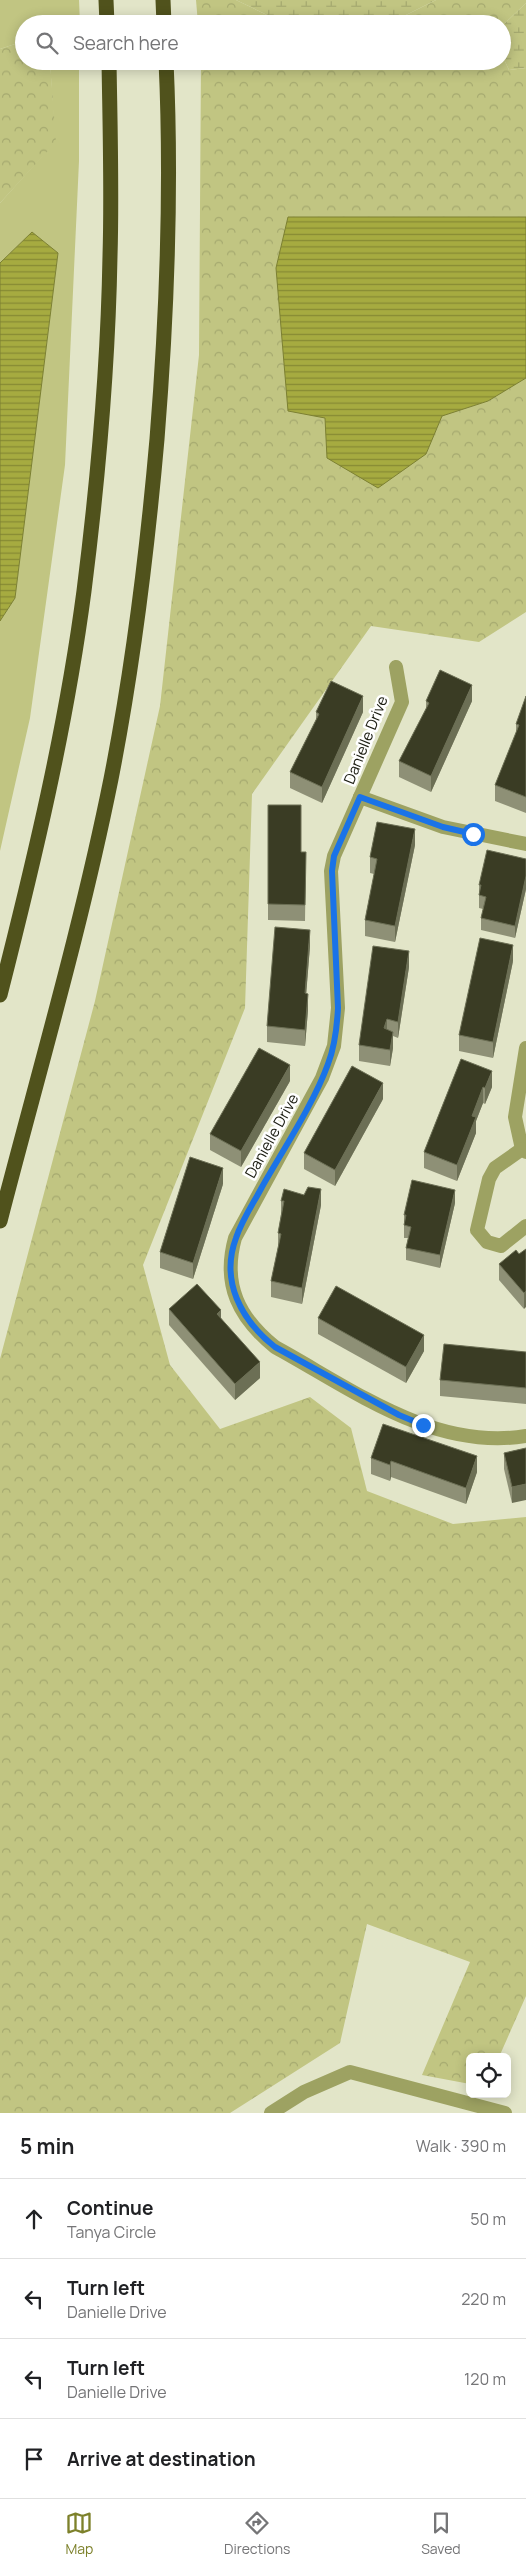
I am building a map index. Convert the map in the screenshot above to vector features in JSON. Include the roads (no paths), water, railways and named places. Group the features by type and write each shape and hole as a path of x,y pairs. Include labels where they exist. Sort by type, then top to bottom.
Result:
{"highway":[{"path":"106,0 107,15"},
{"path":"163,0 164,15"},
{"path":"0,995 38,847 56,763 82,602 95,492 109,291 111,183 109,70"},
{"path":"0,1221 94,857 122,721 138,622 150,523 164,346 168,181 166,70"}],"street":[{"name":"Danielle Drive","path":"396,667 402,702 334,856 332,871 338,1008 334,1046 322,1078 238,1233 231,1258 233,1288 245,1317 259,1334 275,1347 399,1415 423,1425 470,1436 526,1436"},
{"path":"360,797 443,827 526,844"},
{"path":"526,1048 515,1117 524,1150 495,1168 489,1179 477,1230 487,1242 501,1246 526,1226"},
{"path":"270,2113 304,2092 350,2072 505,2113"}]}
